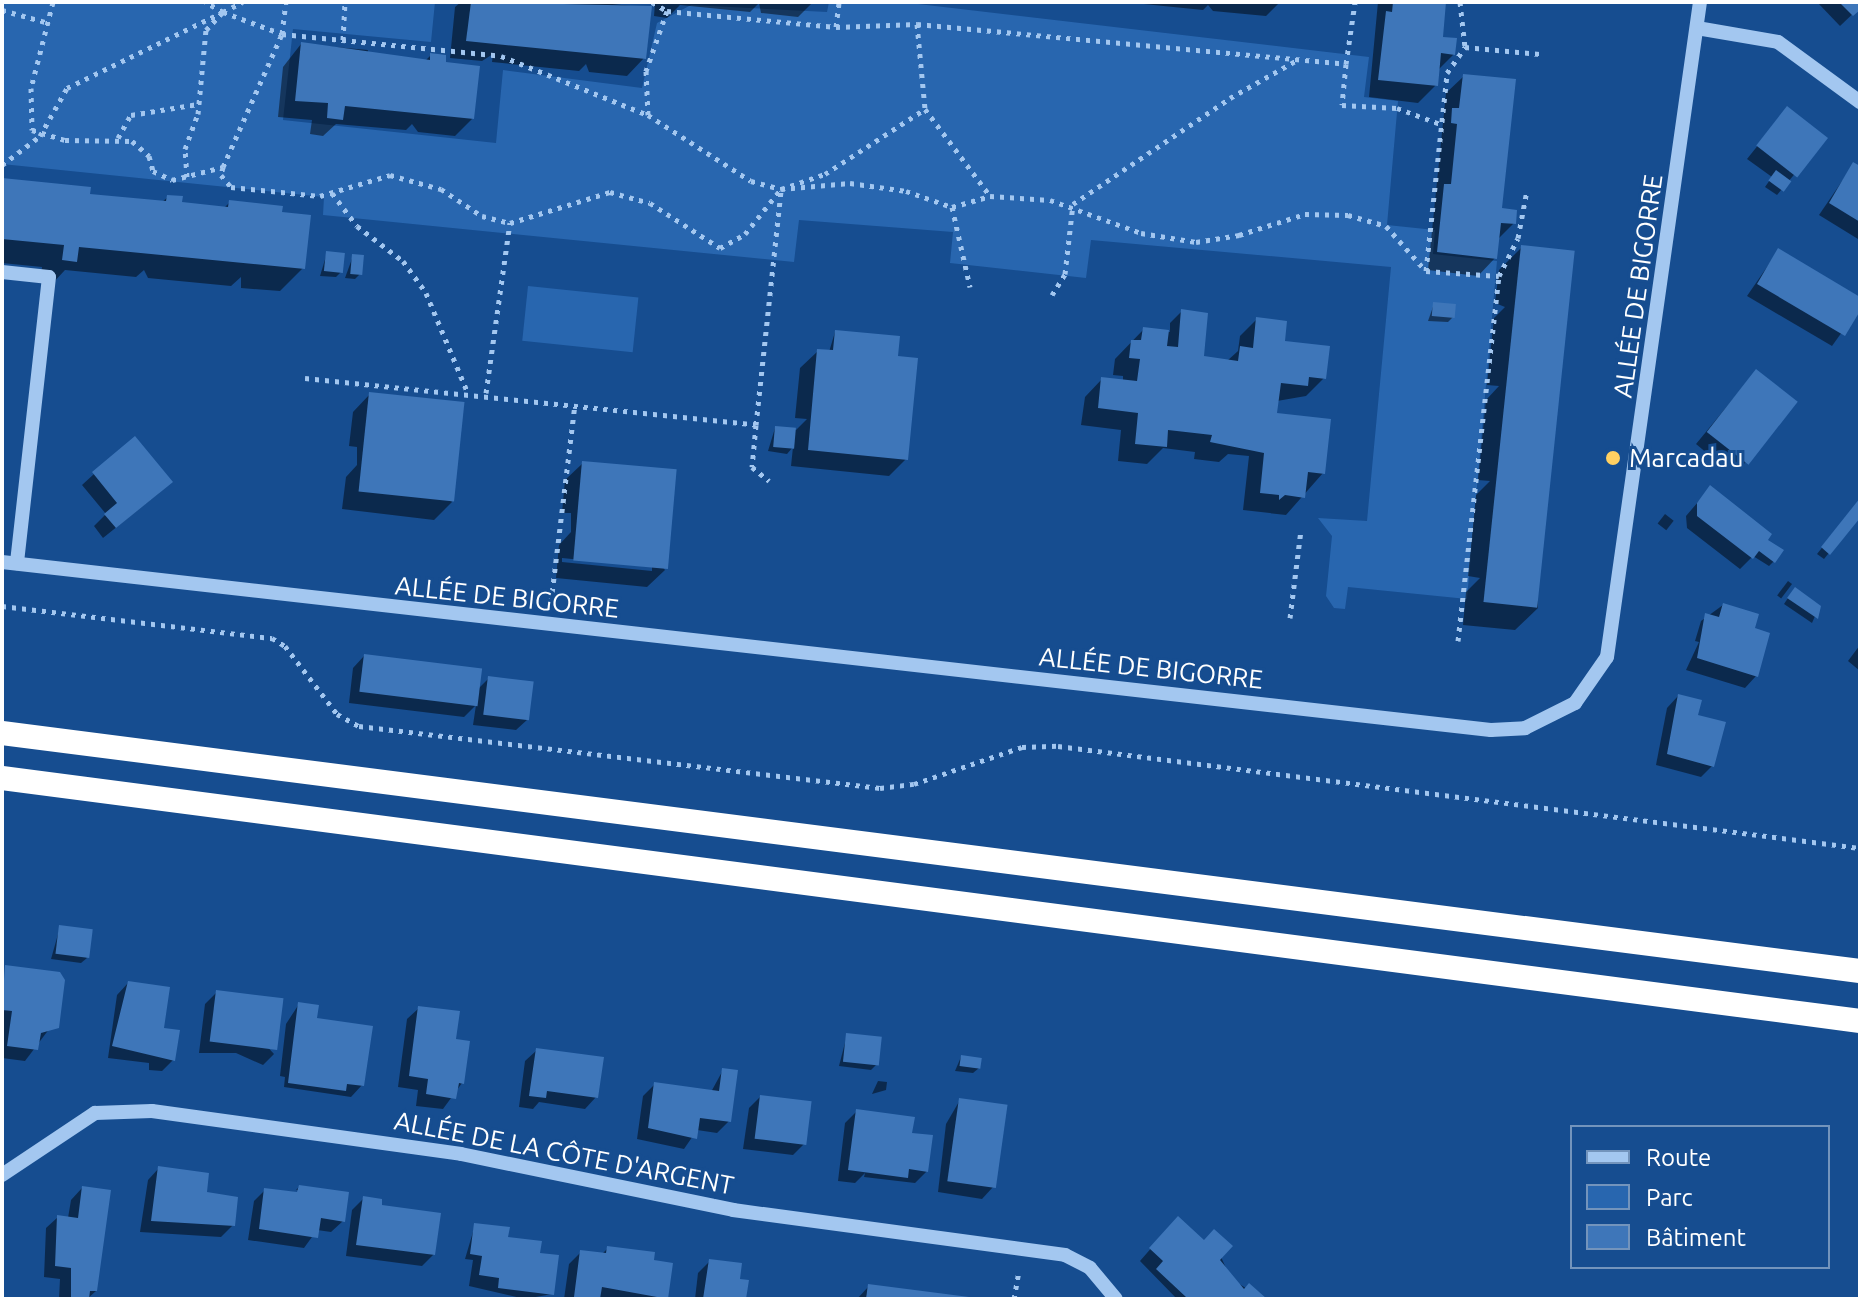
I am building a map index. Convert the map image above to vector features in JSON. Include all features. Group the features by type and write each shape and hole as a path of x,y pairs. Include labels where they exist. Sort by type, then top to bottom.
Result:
{"highway":[{"path":"2,733 1860,971"},
{"path":"2,778 1860,1021"}],"street":[{"name":"ALLÉE DE BIGORRE","path":"10,563 548,627 1491,730 1525,728 1550,719 1575,703 1607,657 1700,2"},
{"path":"1697,28 1778,42 1860,102"},
{"path":"2,272 49,277 10,563"},
{"name":"ALLÉE DE LA CÔTE D'ARGENT","path":"2,1175 95,1113 152,1111 461,1154 733,1210 1065,1255 1090,1268 1116,1299"}],"path":[{"path":"40,136 30,120 31,88 53,2"},
{"path":"206,2 223,12 282,34 501,56 648,115 724,167 781,189 875,184 952,207 990,196 1073,204 1141,233 1196,242 1239,235 1305,214 1371,219 1400,237 1426,271 1499,276"},
{"path":"2,165 40,136 67,88 243,2"},
{"path":"286,2 282,34 223,167 221,175 231,187 284,195 332,193 390,175 441,189 482,216 510,223 610,192 650,203 720,248 745,234 781,189 825,174 925,109"},
{"path":"343,40 345,2"},
{"path":"652,2 667,11 836,27 917,24 1346,64"},
{"path":"836,27 839,2"},
{"path":"1355,2 1342,105 1397,108 1443,125"},
{"path":"1426,271 1447,73 1465,47 1460,2"},
{"path":"2,10 49,23"},
{"path":"648,115 646,71 667,11"},
{"path":"187,177 185,149 199,103 206,30 223,12"},
{"path":"917,24 925,109 990,196"},
{"path":"1465,47 1540,54"},
{"path":"1052,295 1065,274 1073,204 1230,98 1300,59"},
{"path":"118,138 131,115 187,110 199,103"},
{"path":"40,136 118,138 143,148 160,176 187,177 223,167"},
{"path":"769,481 752,467 781,189"},
{"path":"1458,641 1499,276 1518,238 1527,190"},
{"path":"332,193 357,226 403,261 426,293 468,392"},
{"path":"952,207 970,287"},
{"path":"486,393 510,223"},
{"path":"305,378 486,393 756,425"},
{"path":"548,627 575,405"},
{"path":"1290,618 1301,530"},
{"path":"2,606 272,638 285,646 337,714 359,726 880,788 914,784 1022,747 1058,746 1860,848"}],"green space":[{"path":"435,2 431,42 293,29 283,120 496,143 503,70 642,88 657,23 691,5 827,12 829,2 901,2 1369,57 1364,97 1398,101 1387,225 1435,230 1433,254 1497,261 1467,599 1348,587 1345,609 1334,608 1326,596 1332,536 1318,518 1367,521 1391,267 1091,240 1086,278 950,263 953,232 799,220 794,262 323,215 324,197 2,164 2,3"},
{"path":"528,286 638,298 633,352 522,341"}],"building":[{"path":"471,2 652,6 646,59 466,41"},
{"path":"1393,2 1446,2 1443,37 1457,38 1455,55 1441,53 1438,86 1378,80 1386,11 1392,12"},
{"path":"1839,2 1860,2 1860,10 1853,16"},
{"path":"301,42 430,60 430,53 446,55 446,62 480,66 474,119 345,106 343,120 327,118 328,103 295,101"},
{"path":"1463,74 1516,79 1502,208 1517,210 1516,224 1501,223 1497,259 1437,252 1444,184 1451,184 1457,124 1451,123 1452,108 1459,108"},
{"path":"1787,106 1828,138 1797,177 1756,145"},
{"path":"1853,162 1860,166 1860,222 1829,203"},
{"path":"1776,170 1791,181 1784,192 1768,181"},
{"path":"2,178 91,187 90,194 166,201 167,195 183,196 182,202 228,207 229,200 283,206 282,212 311,215 305,269 79,247 77,262 62,260 64,245 2,239"},
{"path":"1521,245 1575,251 1537,608 1483,602"},
{"path":"1778,248 1860,297 1860,311 1845,336 1757,284"},
{"path":"326,251 345,253 343,273 324,271"},
{"path":"352,254 364,255 362,275 350,274"},
{"path":"1433,302 1456,304 1455,318 1432,316"},
{"path":"1181,309 1208,313 1204,356 1238,361 1240,346 1253,348 1256,317 1287,321 1285,341 1330,346 1326,379 1309,377 1308,386 1281,383 1277,413 1331,419 1325,474 1308,472 1305,498 1285,495 1279,500 1279,495 1260,493 1264,453 1210,442 1212,435 1168,430 1167,447 1135,444 1138,413 1098,408 1101,377 1137,381 1140,359 1129,358 1131,340 1141,340 1143,327 1169,330 1167,346 1178,347"},
{"path":"835,330 900,336 898,356 918,358 908,460 808,450 817,349 833,350"},
{"path":"1756,369 1798,402 1749,465 1707,432"},
{"path":"369,392 464,402 454,501 359,491"},
{"path":"775,426 796,428 794,449 773,447"},
{"path":"135,436 173,482 116,528 104,514 117,503 92,472"},
{"path":"582,461 677,469 668,569 573,561"},
{"path":"1710,485 1772,534 1768,540 1784,550 1775,563 1759,551 1753,559 1697,516 1697,503"},
{"path":"1860,498 1860,518 1830,555 1821,547"},
{"path":"1795,587 1821,606 1818,619 1787,598"},
{"path":"1723,603 1759,614 1755,628 1770,633 1758,677 1697,658 1705,613 1719,617"},
{"path":"364,654 482,669 477,706 359,692"},
{"path":"488,676 534,682 529,720 483,715"},
{"path":"1678,694 1702,700 1698,715 1726,722 1714,767 1667,754"},
{"path":"59,925 93,929 89,958 55,954"},
{"path":"5,965 60,972 65,980 59,1028 41,1033 38,1050 7,1046 12,1011 2,1010"},
{"path":"128,981 170,987 164,1028 180,1030 175,1061 112,1046"},
{"path":"216,990 283,998 277,1050 210,1042"},
{"path":"298,1002 319,1005 317,1018 373,1026 364,1086 347,1084 346,1091 288,1083"},
{"path":"418,1006 460,1011 456,1039 470,1041 464,1084 459,1083 456,1099 426,1094 428,1079 409,1076"},
{"path":"846,1033 882,1037 879,1066 843,1062"},
{"path":"536,1048 604,1057 598,1098 547,1091 546,1098 529,1096"},
{"path":"961,1055 982,1058 980,1069 959,1066"},
{"path":"722,1068 738,1070 731,1122 700,1118 697,1139 648,1128 654,1082 719,1091"},
{"path":"760,1095 812,1101 806,1145 755,1139"},
{"path":"959,1098 1008,1105 996,1188 947,1181"},
{"path":"856,1109 915,1117 912,1133 933,1135 928,1172 909,1169 908,1178 848,1170"},
{"path":"158,1166 209,1173 207,1192 238,1197 235,1226 151,1221"},
{"path":"299,1185 349,1192 345,1222 321,1218 318,1238 259,1229 264,1188 297,1192"},
{"path":"82,1186 111,1190 97,1291 90,1291 89,1299 71,1298 71,1268 55,1266 57,1215 78,1218"},
{"path":"363,1196 382,1199 382,1205 441,1213 435,1255 356,1245"},
{"path":"1178,1216 1204,1240 1214,1229 1233,1246 1220,1260 1244,1289 1249,1283 1267,1299 1186,1297 1156,1269 1163,1261 1149,1248"},
{"path":"474,1223 510,1227 508,1237 542,1241 540,1253 559,1255 554,1295 498,1288 499,1278 479,1275 482,1256 470,1254"},
{"path":"607,1246 655,1252 654,1260 673,1263 668,1299 602,1287 600,1299 574,1297 580,1250 606,1253"},
{"path":"709,1259 742,1263 740,1279 749,1280 746,1299 703,1299"},
{"path":"868,1284 969,1297 866,1299"}],"place":[{"name":"Marcadau","path":"1613,458"}]}
